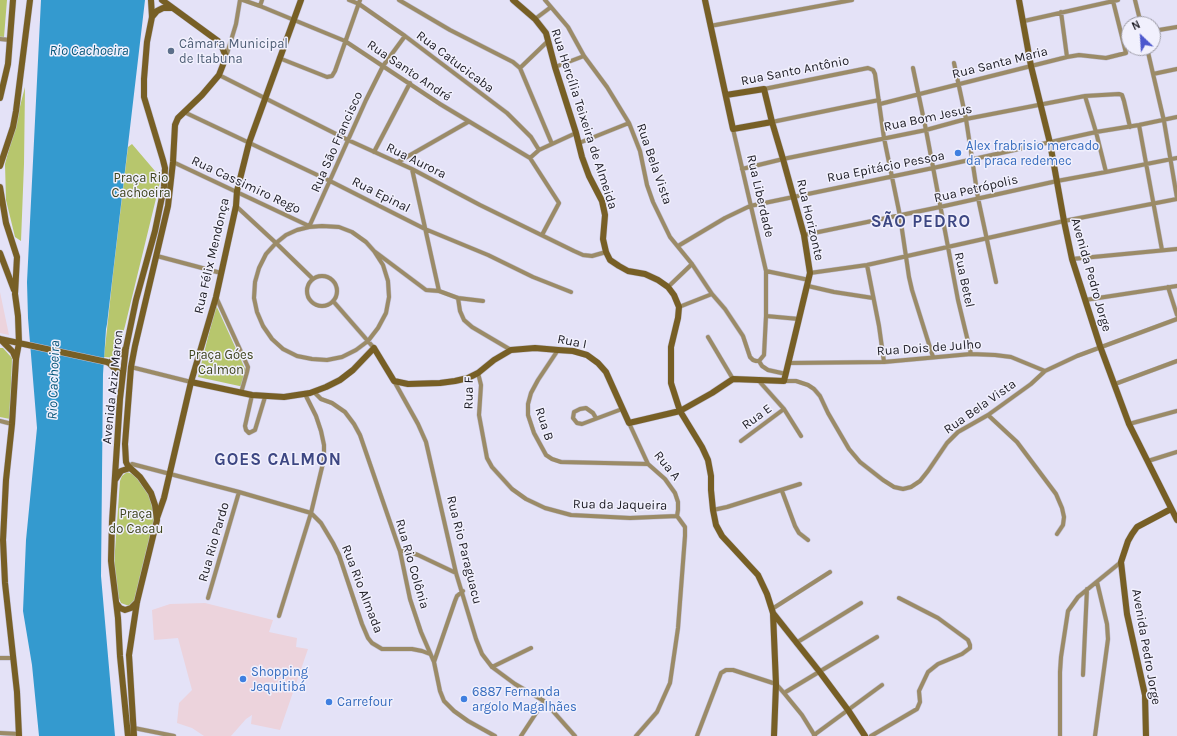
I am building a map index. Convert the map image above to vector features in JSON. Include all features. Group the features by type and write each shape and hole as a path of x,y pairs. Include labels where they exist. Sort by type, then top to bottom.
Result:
{"main road":[{"path":"0,98 8,64 13,0"},
{"path":"0,166 16,111 30,0"},
{"name":"Avenida Aziz Maron","path":"128,736 112,561 112,522 122,376 126,348 136,300 155,231 164,187 165,168 144,97 147,42 152,17 151,0"},
{"path":"162,0 218,41 226,57"},
{"name":"Rua Félix Mendonça","path":"157,520 164,498 191,382 216,298 236,206 237,191 249,143 301,0"},
{"name":"Rua Hercília Teixeira de Almeida","path":"513,0 535,19 546,34 578,143 589,176 602,201 606,215 603,239 606,252"},
{"name":"Rua Liberdade","path":"705,0 733,130"},
{"name":"Avenida Pedro Jorge","path":"1019,0 1031,66 1050,143 1072,259 1100,346 1115,384 1128,424 1174,508 1177,520"},
{"path":"152,17 157,11 163,8 172,8"},
{"name":"Avenida Aziz Maron","path":"134,736 129,655 137,602 157,520 151,492 137,473 126,462 125,453 131,368 168,206 175,125 178,118 202,95 219,75 226,57"},
{"name":"Rua Santo Antônio","path":"726,95 764,89"},
{"name":"Rua Horizonte","path":"764,89 804,235 810,273 809,283 784,381"},
{"name":"Rua Santa Maria","path":"733,130 772,122"},
{"path":"0,186 0,197 6,223 17,256 15,294 18,316 19,343 16,359 12,424 3,480 2,584 13,658 19,735"},
{"path":"606,252 610,260 619,266 628,271 645,274 668,287 674,295 679,307 671,347 671,383 680,411 702,447 708,460 716,525 722,536 758,575 768,594 773,611 776,684 774,736"},
{"path":"0,253 15,294"},
{"path":"0,339 30,344 108,363 122,376"},
{"path":"0,339 13,352 16,359"},
{"path":"108,363 118,357 126,348"},
{"path":"191,382 264,397 284,397 305,394 314,392 340,380 353,370 374,348"},
{"name":"Rua Rio Paraguacu","path":"374,348 394,381"},
{"name":"Rua I","path":"510,350 535,348 573,351 587,355 598,363 606,372 622,409"},
{"name":"Rua F","path":"478,373 494,360 510,350"},
{"path":"394,381 408,384 440,383 468,378 478,373"},
{"path":"629,423 680,411 733,379 784,381"},
{"name":"Rua A","path":"622,409 629,423"},
{"path":"114,483 121,471 131,466"},
{"path":"1121,562 1128,541 1137,527 1174,508"},
{"name":"Avenida Pedro Jorge","path":"1121,562 1127,614 1145,695 1146,736"},
{"path":"117,604 120,608 125,610 132,608 137,602"},
{"path":"773,611 796,643 820,671 865,736"}],"street":[{"path":"226,57 242,0"},
{"name":"Rua Santo André","path":"242,0 346,41 468,122 530,158 559,203 542,235"},
{"path":"260,6 262,0"},
{"name":"Rua Catucicaba","path":"350,0 360,2 507,113 531,137 539,150"},
{"path":"400,0 450,30 513,62 520,68 552,144"},
{"name":"Rua Bela Vista","path":"545,0 568,27 584,56 607,88 629,123 640,151 653,202 670,236 692,264 743,336 750,356 753,360 759,361"},
{"path":"710,26 852,0"},
{"path":"1024,21 1118,0"},
{"path":"1135,0 1139,16"},
{"name":"Rua Santa Maria","path":"772,122 919,94 1067,57 1079,55 1106,58 1126,53 1112,1"},
{"path":"279,58 327,77 332,76 336,71 360,2"},
{"path":"535,19 551,7"},
{"path":"1061,12 1067,57"},
{"path":"1161,30 1177,27"},
{"name":"Rua São Francisco","path":"309,227 366,100 384,66 405,36"},
{"path":"0,39 10,40"},
{"path":"520,68 548,41"},
{"path":"555,67 584,56"},
{"path":"810,273 867,265 1177,198 1164,121 1149,56"},
{"path":"954,62 966,119 978,198 996,282"},
{"name":"Rua Santo Antônio","path":"764,89 868,68 873,70 875,74 879,102"},
{"name":"Rua Betel","path":"913,68 926,130 947,247 971,354"},
{"path":"1152,74 1177,70"},
{"name":"Rua Aurora","path":"219,75 348,140 398,162 480,205 583,255 592,256 606,252"},
{"path":"374,152 410,83"},
{"name":"Rua Bom Jesus","path":"742,169 783,159 926,130 966,119 1085,96 1119,94 1123,97 1130,127"},
{"path":"1085,96 1106,172"},
{"path":"879,102 884,138 900,216 912,290 933,357"},
{"name":"Rua Epinal","path":"184,112 330,181 425,229 488,255 533,277 571,292"},
{"name":"Rua Epitácio Pessoa","path":"678,246 725,218 750,206 972,160 1096,132 1164,121 1177,117"},
{"path":"398,162 468,122"},
{"path":"578,143 629,123"},
{"path":"1139,125 1162,250"},
{"name":"Rua Liberdade","path":"733,130 766,271 764,355 759,361"},
{"path":"530,158 539,150 576,133"},
{"name":"Rua Petrópolis","path":"804,235 900,216 1057,181 1177,158"},
{"name":"Rua Cassimiro Rego","path":"173,162 237,191 309,227"},
{"path":"412,170 439,291"},
{"path":"236,206 313,279"},
{"name":"Rua Cassimiro Rego","path":"309,227 339,227 352,232 366,242 374,251 383,265 388,281 389,297 383,318 378,328 368,341 356,350 342,357 327,360 297,356 283,349 272,339 263,326 257,312 254,298 255,282 259,268 266,254 286,235 309,227"},
{"path":"1072,259 1177,249"},
{"name":"Rua Cassimiro Rego","path":"374,251 426,290 439,291 458,298 483,302"},
{"path":"157,256 221,273"},
{"path":"668,287 692,264"},
{"path":"867,265 884,362"},
{"path":"766,271 809,283 834,292 873,298"},
{"path":"318,276 323,276 333,281 337,290 333,301 324,306 315,304 311,301 307,292 309,283 313,279 318,276"},
{"path":"1085,300 1177,286"},
{"path":"1168,287 1177,315"},
{"path":"679,307 712,294"},
{"path":"216,298 248,367 248,372 241,393"},
{"path":"458,298 460,311 464,320 472,327 510,350"},
{"name":"Rua Rio Paraguacu","path":"333,301 374,348"},
{"path":"766,316 799,319"},
{"path":"1046,371 1100,346 1177,320"},
{"path":"708,337 733,379"},
{"name":"Rua B","path":"558,350 538,380 531,393 528,404 528,415 534,433 546,455 561,462 648,464"},
{"name":"Rua Dois de Julho","path":"789,363 884,362 971,354 1010,357 1046,371"},
{"path":"759,361 762,366 768,370 786,374"},
{"path":"1115,384 1177,361"},
{"path":"131,368 191,382"},
{"name":"Rua Bela Vista","path":"784,381 796,381 808,385 814,389 820,396 849,449 860,462 871,472 894,487 903,489 911,487 920,481 947,443 958,432 988,415 1031,384 1046,371"},
{"name":"Rua F","path":"478,373 481,384 479,416 487,458"},
{"path":"758,380 784,409 801,436"},
{"name":"Rua Rio Paraguacu","path":"394,381 418,424 426,442 456,573 482,654 492,667 515,684 544,701 575,736"},
{"name":"Rua Rio Colônia","path":"314,392 321,399 332,403 345,412 354,424 360,436 400,551 410,599 421,632 434,662 440,691 444,701 454,711 468,721 495,736"},
{"path":"279,616 311,513 324,459 324,445 316,416 305,394"},
{"path":"252,395 246,426 246,430 249,433 255,430 264,397"},
{"path":"596,418 593,413 586,408 574,412 573,418 577,423 582,424 622,409"},
{"name":"Rua E","path":"740,441 784,409"},
{"path":"1128,424 1177,411"},
{"path":"988,415 1017,442 1056,494 1064,517 1057,534"},
{"path":"0,421 12,424"},
{"name":"Rua A","path":"629,423 648,464 665,480 675,493 678,502 677,516"},
{"path":"1148,461 1177,452"},
{"name":"Rua da Jaqueira","path":"487,458 492,467 512,488 526,498 545,508 571,515 630,518 677,516"},
{"path":"131,466 170,473 311,513"},
{"path":"713,510 727,508 800,484"},
{"path":"782,491 795,526 799,533 808,540"},
{"name":"Rua Rio Pardo","path":"208,598 239,492"},
{"name":"Rua Rio Almada","path":"311,513 320,523 339,555 362,624 372,643 382,649 422,650 430,654"},
{"path":"636,736 657,712 670,683 678,628 685,536 685,526 677,516"},
{"path":"400,551 418,554 456,573"},
{"path":"1060,736 1060,657 1068,611 1074,601 1121,562"},
{"path":"773,611 830,572"},
{"path":"1095,736 1108,639 1107,624 1097,582"},
{"path":"1083,675 1087,589"},
{"path":"434,662 457,596 463,591"},
{"path":"871,736 917,709 920,702 919,691 928,672 938,664 967,651 970,648 968,640 933,614 899,598"},
{"path":"796,643 860,604"},
{"path":"784,693 877,637"},
{"path":"492,667 531,648"},
{"path":"0,658 13,658"},
{"path":"697,736 721,673 726,670 733,670 776,684 802,715 814,735 882,685"},
{"path":"521,736 544,701"},
{"path":"134,728 174,736"},
{"path":"0,733 19,735"}],"shaded area":[{"path":"0,292 9,335 0,333"},
{"name":"Shopping Jequitibá","path":"205,603 273,620 269,632 297,638 296,647 308,649 280,730 251,724 252,715 246,719 231,736 204,736 192,728 177,723 179,703 192,690 178,638 154,640 152,610 170,604"}],"green space":[{"path":"0,0 7,0 4,37 0,37"},
{"path":"25,87 21,241 15,237 6,200 5,164"},
{"name":"Praça Rio Cachoeira","path":"132,144 161,178 116,358 104,357 128,147"},
{"name":"Praça Góes Calmon","path":"216,305 247,373 244,387 198,377"},
{"path":"0,348 3,348 12,358 10,419 0,417"},
{"name":"Praça do Cacau","path":"127,472 135,475 148,493 153,507 155,523 133,605 129,606 121,603 118,596 114,565 120,481 122,476"}],"water":[{"name":"Rio Cachoeira","path":"41,0 145,0 106,329 103,374 101,576 115,736 39,736 32,665 23,611 26,540 37,428 28,318 27,282"}],"place":[{"name":"Câmara Municipal de Itabuna","path":"171,51"},
{"name":"Alex frabrisio mercado da praca redemec","path":"958,153"},
{"name":"Shopping Jequitibá","path":"243,679"},
{"name":"6887 Fernanda argolo Magalhães","path":"464,699"},
{"name":"Carrefour","path":"329,702"}],"district":[{"name":"SÃO PEDRO","path":"921,222"},
{"name":"GOES CALMON","path":"278,460"}]}
